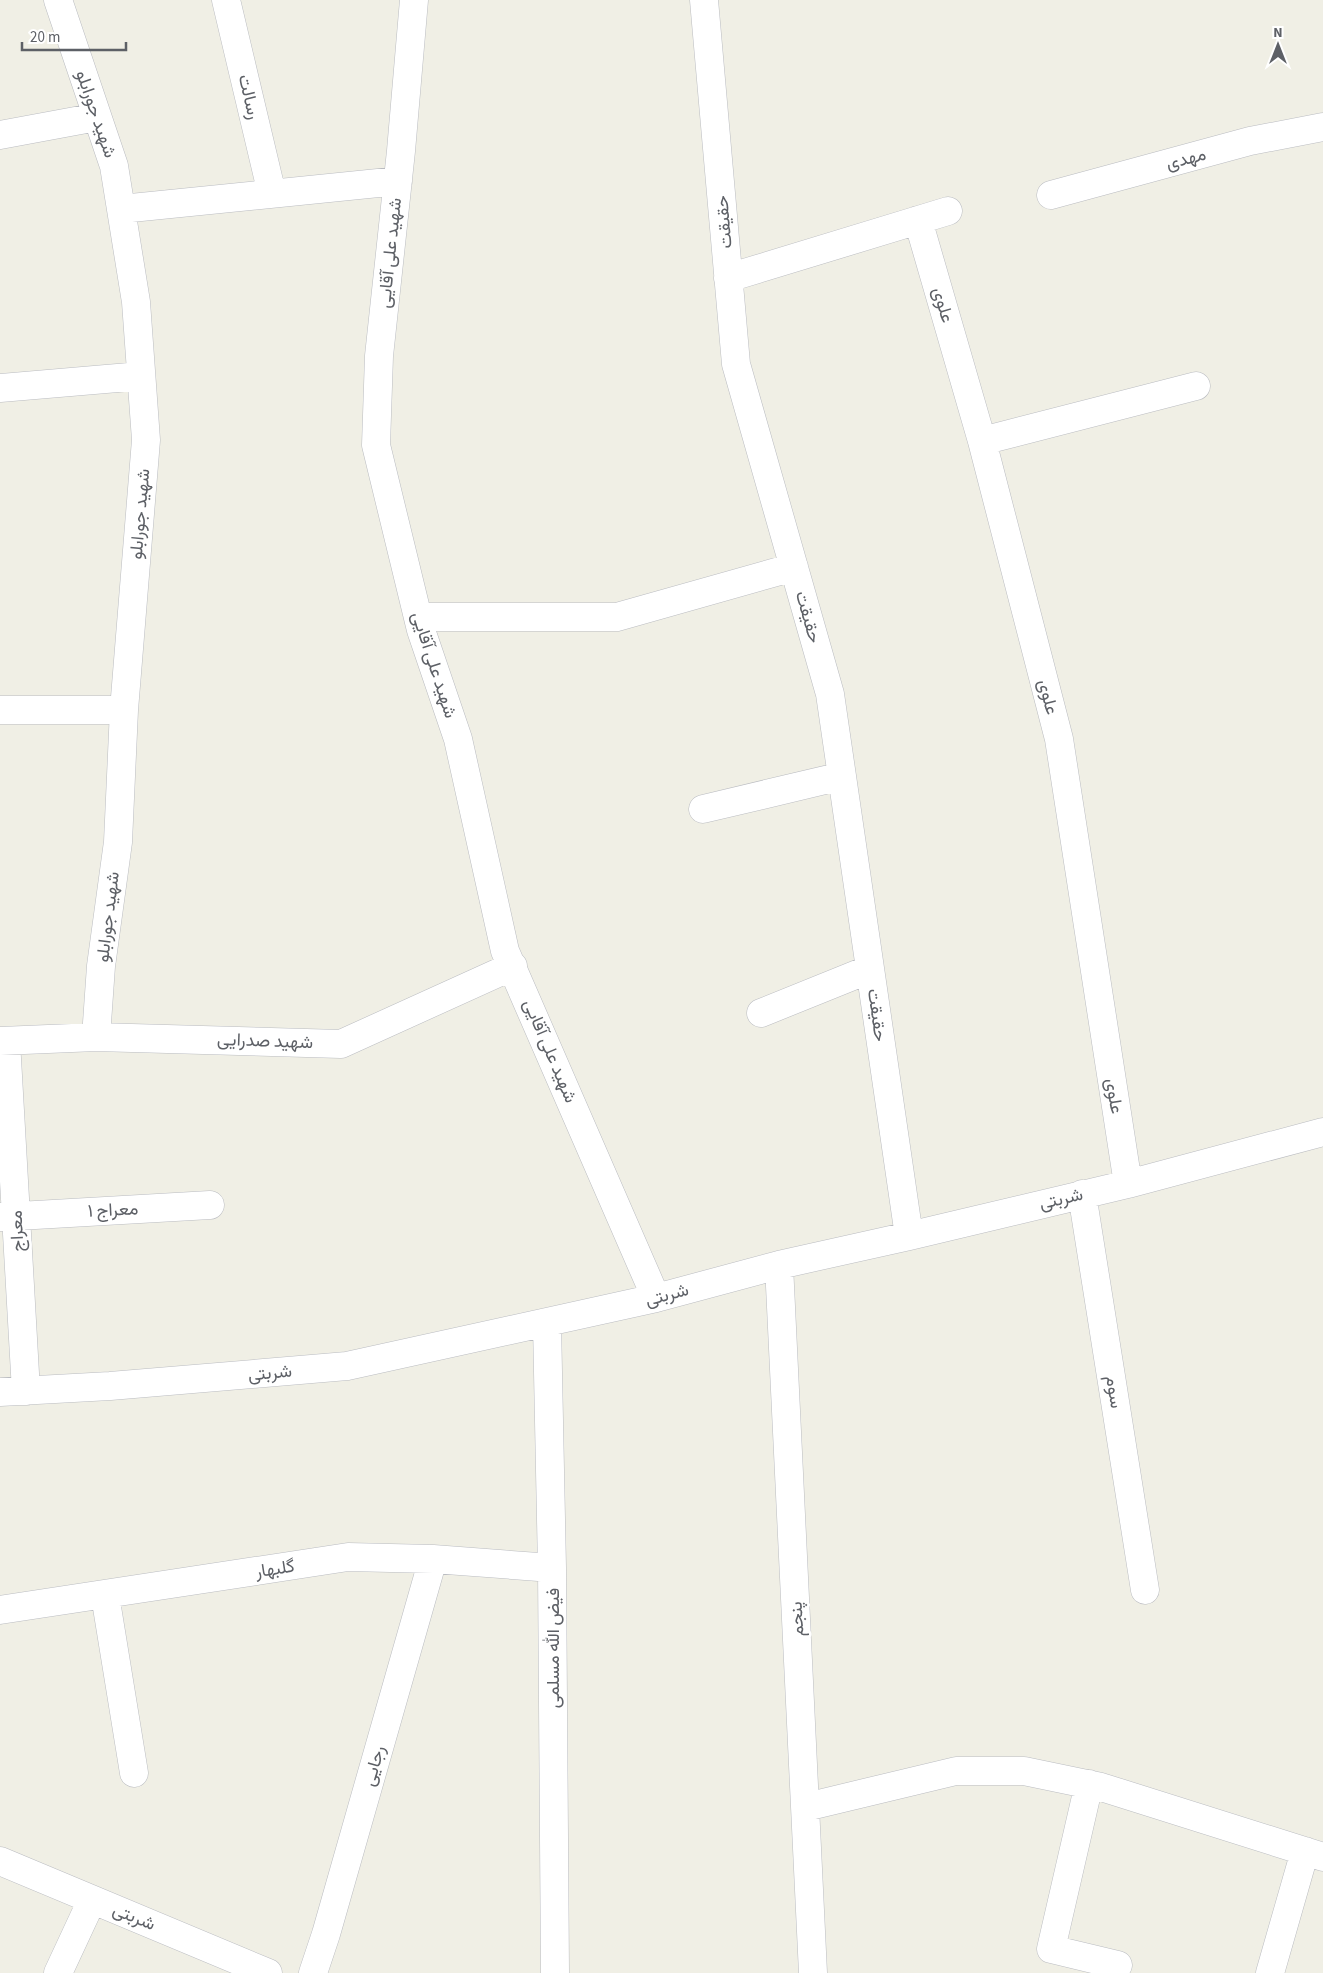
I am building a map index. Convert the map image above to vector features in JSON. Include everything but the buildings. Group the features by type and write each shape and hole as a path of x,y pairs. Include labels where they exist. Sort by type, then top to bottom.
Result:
{"street":[{"name":"شهید جورابلو","path":"58,0 114,166 136,302 146,440 124,710 118,842 101,966 96,1037"},
{"name":"رسالت","path":"226,0 272,194"},
{"name":"شهید علی آقایی","path":"414,0 398,181 379,356 376,445 418,617 458,739 505,951 656,1298"},
{"name":"حقیقت","path":"704,0 736,364 830,694 909,1236"},
{"path":"0,135 97,117"},
{"name":"مهدی","path":"1051,195 1250,141 1323,127"},
{"path":"121,209 398,181"},
{"path":"728,278 948,211"},
{"name":"علوی","path":"918,220 982,442 1058,739 1128,1184"},
{"path":"0,388 141,376"},
{"path":"982,442 1196,386"},
{"path":"418,617 617,617 794,567"},
{"path":"0,710 124,710"},
{"path":"703,809 842,776"},
{"name":"شهید صدرایی","path":"3,1041 96,1037 341,1044 513,966"},
{"path":"761,1013 870,969"},
{"name":"معراج","path":"3,1041 13,1391"},
{"name":"شربتی","path":"13,1391 110,1386 347,1366 656,1298 779,1265 1128,1184 1323,1132"},
{"name":"سوم","path":"1082,1194 1145,1590"},
{"name":"معراج ۱","path":"8,1216 210,1204"},
{"name":"پنجم","path":"779,1265 813,1973"},
{"name":"فیض الله مسلمی","path":"547,1323 552,1568 555,1973"},
{"name":"گلبهار","path":"0,1610 348,1557 433,1559 552,1568"},
{"name":"رجایی","path":"313,1973 326,1934 433,1559"},
{"path":"105,1595 134,1773"},
{"path":"806,1807 956,1771 1024,1771 1101,1786 1314,1854 1270,1973"},
{"path":"1088,1784 1051,1949 1118,1965"},
{"name":"شربتی","path":"0,1861 268,1973"},
{"path":"58,1973 92,1900"}]}
